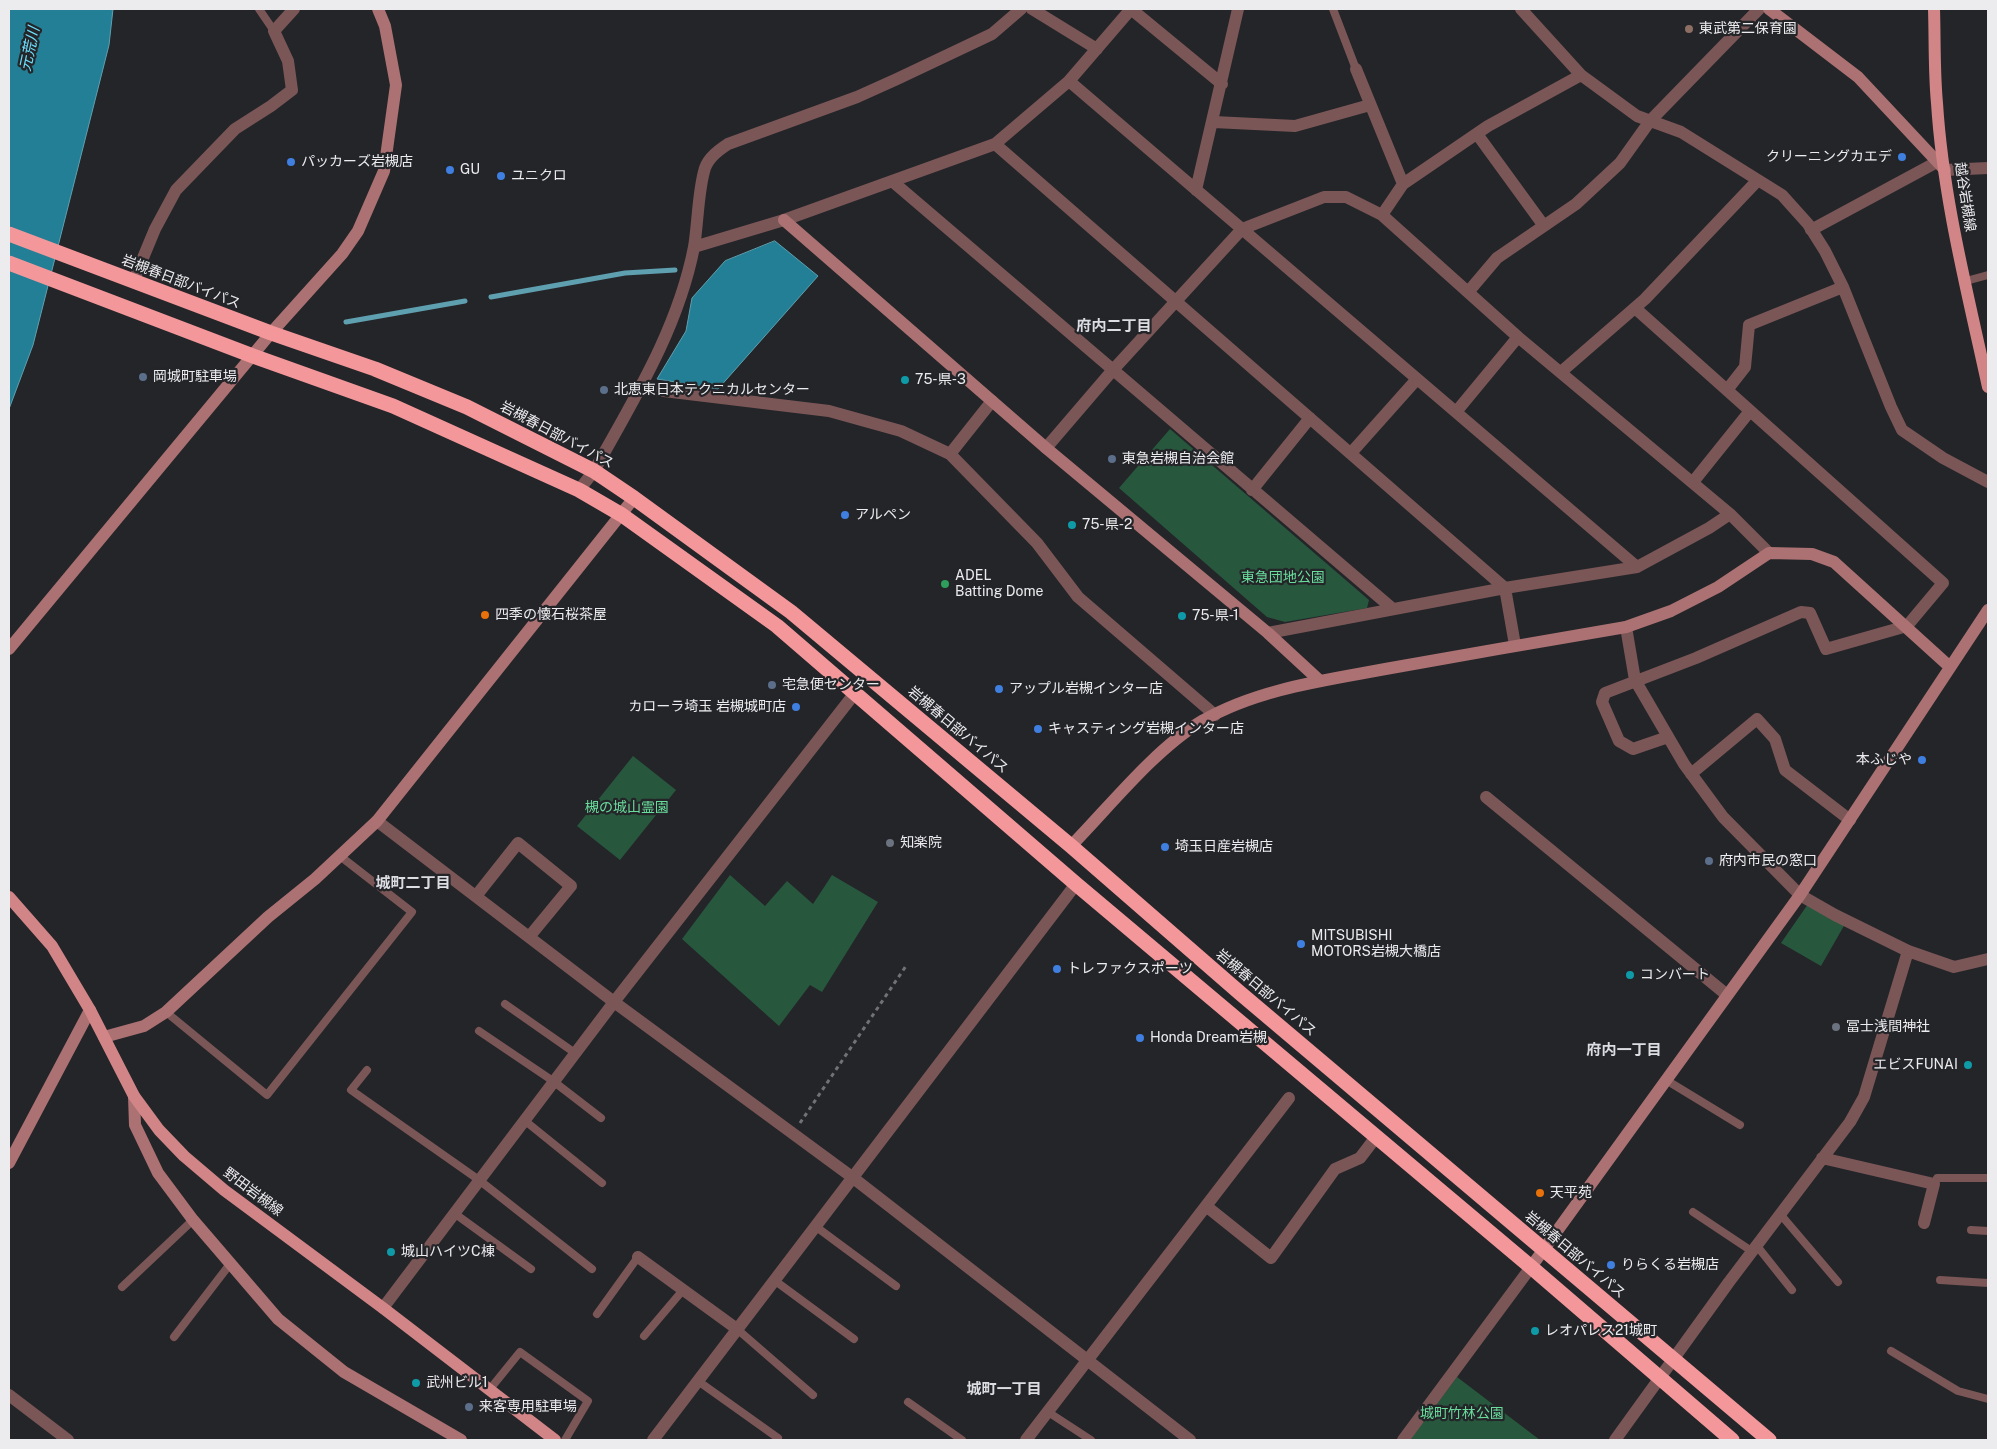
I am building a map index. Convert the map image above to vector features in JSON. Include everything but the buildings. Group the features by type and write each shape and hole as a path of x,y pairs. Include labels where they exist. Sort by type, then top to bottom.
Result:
{"highway":[{"name":"岩槻春日部バイパス","path":"9,234 271,333 376,369 467,406 594,470 791,612 1071,846 1240,993 1769,1440"},
{"path":"9,263 253,356 394,406 579,490 622,515 777,626 1076,884 1531,1267 1732,1440"}],"main road":[{"name":"越谷岩槻線","path":"1934,9 1941,166 1988,387"},
{"name":"野田岩槻線","path":"9,897 52,946 90,1010 134,1096 159,1130 191,1162 224,1190 383,1308 555,1440"}],"street":[{"path":"133,282 155,229 176,190 235,129 292,90 288,62 274,31 294,9"},
{"path":"9,648 271,333 342,254 358,231 384,171 396,85 385,26 378,9"},
{"path":"579,490 594,470 667,337 683,293 694,247 705,167 716,152 728,144 857,97 897,79 992,34 1021,9"},
{"path":"1032,9 1097,49"},
{"path":"694,247 784,220 995,144 1069,82 1131,9 1222,84"},
{"path":"1196,190 1214,122 1238,9"},
{"path":"1521,9 1581,75 1637,116 1681,132 1782,195 1812,230 1843,287 1902,430 1943,458 1988,482"},
{"path":"1469,291 1497,258 1576,204 1620,162 1650,121 1759,9"},
{"path":"1769,9 1858,77 1941,166"},
{"path":"1356,69 1404,184"},
{"path":"1382,215 1404,184 1477,134 1581,75"},
{"path":"1069,82 1637,567"},
{"path":"1214,122 1296,126 1370,105"},
{"path":"1477,134 1544,226"},
{"path":"995,144 1505,588 1516,645"},
{"path":"1812,230 1941,166 1988,168"},
{"path":"892,181 1112,371 1393,609"},
{"path":"1561,372 1635,308 1757,181"},
{"path":"1046,448 1112,371 1242,229 1324,197 1346,197 1382,215 1469,291 1518,337 1730,514 1769,553"},
{"path":"784,220 1046,448 1268,633 1320,682"},
{"path":"1727,390 1745,367 1749,325 1843,287"},
{"path":"1635,308 1942,583 1907,626 1826,649 1810,613 1801,612 1696,658 1635,680 1604,694 1602,702 1619,741 1634,749 1668,737"},
{"path":"1456,412 1518,337"},
{"path":"1351,453 1417,379"},
{"path":"639,388 829,411 902,431 950,454 1037,543 1078,597 1215,715"},
{"path":"950,454 992,400"},
{"path":"1692,482 1750,411"},
{"path":"1252,490 1310,418"},
{"path":"104,1036 144,1026 166,1012 377,821 552,598 622,515 634,498"},
{"path":"1268,633 1505,588 1637,567 1709,528 1730,514"},
{"path":"1071,846 1161,753 1202,721 1215,715 1269,694 1320,682 1516,645 1626,627 1671,610 1710,591 1769,553 1812,554 1834,562 1907,626 1950,667"},
{"path":"1403,1440 1531,1267 1800,895 1988,610"},
{"path":"1626,627 1635,680 1691,774 1723,817 1800,895 1835,915 1908,951 1954,967 1988,959"},
{"path":"383,1308 614,1002 855,694"},
{"path":"1691,774 1757,719 1775,739 1785,770 1850,820"},
{"path":"1486,797 1727,995"},
{"path":"377,821 614,1002 852,1177 1190,1440"},
{"path":"476,896 518,843 571,886 528,937"},
{"path":"653,1440 1076,884"},
{"path":"1616,1440 1673,1360 1850,1122 1864,1097 1908,951"},
{"path":"9,1163 90,1010"},
{"path":"134,1096 134,1125 158,1173 193,1220 278,1319 344,1372 461,1440"},
{"path":"1026,1440 1289,1098"},
{"path":"1206,1206 1271,1258 1335,1168 1360,1158 1376,1137"},
{"path":"1822,1158 1934,1184 1924,1223"},
{"path":"638,1257 737,1330"},
{"path":"9,1395 68,1440"}],"lane":[{"path":"259,9 274,31"},
{"path":"1333,9 1356,69"},
{"path":"1966,281 1988,275"},
{"path":"166,1012 267,1095 412,912 340,856"},
{"path":"505,1004 575,1053"},
{"path":"479,1030 554,1081 601,1118"},
{"path":"367,1070 351,1090 479,1180 592,1269"},
{"path":"1666,1080 1740,1125"},
{"path":"524,1120 602,1183"},
{"path":"1934,1184 1937,1178 1988,1178"},
{"path":"1693,1212 1755,1249 1792,1290"},
{"path":"454,1213 531,1270"},
{"path":"1780,1215 1838,1282"},
{"path":"122,1287 193,1220"},
{"path":"815,1226 896,1286"},
{"path":"1971,1230 1988,1231"},
{"path":"597,1314 638,1257"},
{"path":"174,1337 230,1264"},
{"path":"774,1280 854,1339"},
{"path":"1940,1280 1988,1283"},
{"path":"644,1336 683,1290"},
{"path":"737,1330 814,1395"},
{"path":"1891,1351 1958,1391 1988,1399"},
{"path":"490,1389 520,1352 588,1401 565,1440"},
{"path":"698,1380 778,1438"},
{"path":"908,1402 962,1440"},
{"path":"1048,1412 1091,1440"}],"path":[{"path":"793,1134 906,966"}],"green space":[{"name":"東急団地公園","path":"1170,429 1369,600 1367,608 1285,622 1267,617 1119,488"},
{"name":"槻の城山霊園","path":"633,756 676,790 620,860 577,826"},
{"path":"730,875 765,906 787,881 813,904 832,875 878,902 822,992 810,985 779,1026 682,939"},
{"path":"1808,904 1845,924 1821,966 1781,943"},
{"name":"城町竹林公園","path":"1457,1377 1540,1440 1410,1440"}],"water":[{"name":"元荒川","path":"9,9 113,9 109,45 33,345 9,409"},
{"path":"775,241 818,276 718,389 657,379 686,331 692,298 725,261"}],"waterway":[{"path":"491,297 625,273 675,270"},
{"path":"346,322 465,301"}],"place":[{"name":"東武第二保育園","path":"1689,29"},
{"name":"クリーニングカエデ","path":"1902,157"},
{"name":"パッカーズ岩槻店","path":"291,162"},
{"name":"GU","path":"450,170"},
{"name":"ユニクロ","path":"501,176"},
{"name":"岡城町駐車場","path":"143,377"},
{"name":"75-県-3","path":"905,380"},
{"name":"北恵東日本テクニカルセンター","path":"604,390"},
{"name":"東急岩槻自治会館","path":"1112,459"},
{"name":"アルペン","path":"845,515"},
{"name":"75-県-2","path":"1072,525"},
{"name":"ADEL Batting Dome","path":"945,584"},
{"name":"四季の懐石桜茶屋","path":"485,615"},
{"name":"75-県-1","path":"1182,616"},
{"name":"宅急便センター","path":"772,685"},
{"name":"アップル岩槻インター店","path":"999,689"},
{"name":"カローラ埼玉 岩槻城町店","path":"796,707"},
{"name":"キャスティング岩槻インター店","path":"1038,729"},
{"name":"本ふじや","path":"1922,760"},
{"name":"知楽院","path":"890,843"},
{"name":"埼玉日産岩槻店","path":"1165,847"},
{"name":"府内市民の窓口","path":"1709,861"},
{"name":"MITSUBISHI MOTORS岩槻大橋店","path":"1301,944"},
{"name":"トレファクスポーツ","path":"1057,969"},
{"name":"コンバート","path":"1630,975"},
{"name":"冨士浅間神社","path":"1836,1027"},
{"name":"Honda Dream岩槻","path":"1140,1038"},
{"name":"エビスFUNAI","path":"1968,1065"},
{"name":"天平苑","path":"1540,1193"},
{"name":"城山ハイツC棟","path":"391,1252"},
{"name":"りらくる岩槻店","path":"1611,1265"},
{"name":"レオパレス21城町","path":"1535,1331"},
{"name":"武州ビル1","path":"416,1383"},
{"name":"来客専用駐車場","path":"469,1407"}],"district":[{"name":"府内二丁目","path":"1114,326"},
{"name":"城町二丁目","path":"413,883"},
{"name":"府内一丁目","path":"1624,1050"},
{"name":"城町一丁目","path":"1004,1389"}]}
